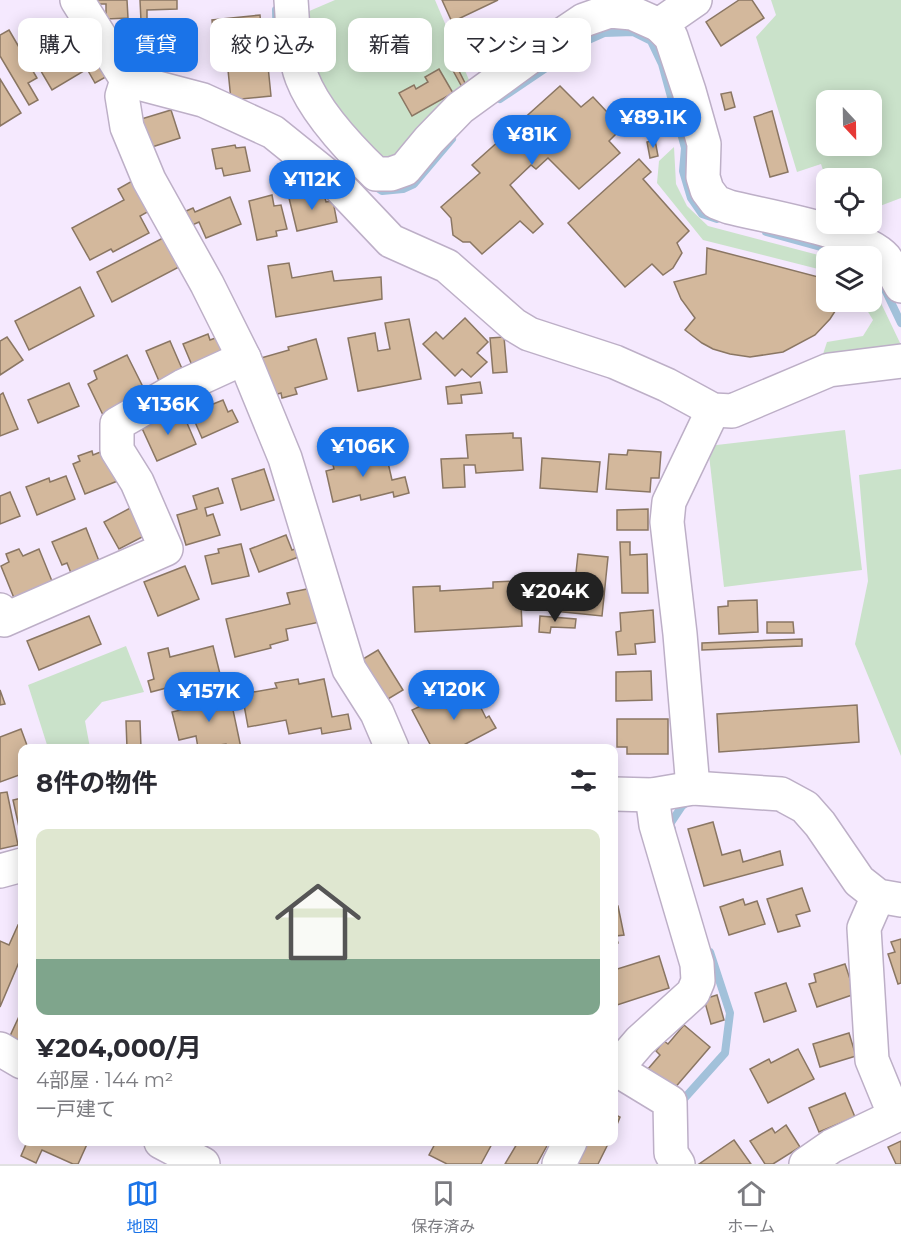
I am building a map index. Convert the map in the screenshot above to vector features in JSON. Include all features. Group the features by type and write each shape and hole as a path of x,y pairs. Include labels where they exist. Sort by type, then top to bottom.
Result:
{"street":[{"path":"76,0 127,80 203,100 273,132 335,182 391,241 447,266 514,325 530,334 615,362 667,385 713,410 732,411 829,370 901,361"},
{"path":"291,0 296,57 303,79 318,107 360,159 376,174 391,174 405,169 460,108 584,20 610,11 632,13 659,25 672,37 704,144 703,177 707,190 716,202 845,235 867,244 885,258 901,286"},
{"path":"659,25 694,0"},
{"path":"127,80 122,96 127,127 149,180 207,284 244,358 285,458 349,669 377,713 390,744"},
{"path":"335,182 360,159"},
{"path":"0,610 4,620 166,549 136,482 117,450 117,424 183,386 244,358"},
{"path":"693,788 680,634 667,522 669,502 713,410"},
{"path":"618,794 652,795 693,788 781,794 806,807 859,881 890,898 864,928 872,1060 895,1116 832,1146 806,1164"},
{"path":"618,1065 640,1041 693,993 698,981 697,964 656,825 652,795"},
{"path":"0,871 18,866"},
{"path":"0,1049 18,1060"},
{"path":"618,1070 670,1102 671,1153 678,1164"},
{"path":"559,1164 568,1146"}],"green space":[{"path":"335,0 435,0 444,21 444,72 466,72 472,87 399,160 378,164 319,97 313,72 336,72 336,18 301,18 300,15"},
{"path":"771,0 901,0 901,198 882,205 882,168 822,168 821,164 797,172 756,37 776,15"},
{"path":"674,147 676,184 687,206 708,226 816,254 816,268 703,240 657,183 659,161"},
{"path":"882,305 901,345 822,357 827,342 863,336 873,320 868,312 882,312"},
{"path":"845,430 862,570 724,587 708,446"},
{"path":"901,469 901,756 855,644 868,581 859,475"},
{"path":"126,646 144,692 102,702 85,721 89,744 47,744 28,685"}],"building":[{"path":"94,0 127,0 128,18 106,19 106,4 94,4"},
{"path":"140,0 177,0 177,9 147,10 147,18 141,18"},
{"path":"442,0 498,0 460,18 450,18"},
{"path":"739,0 752,0 764,18 721,46 706,22"},
{"path":"260,15 260,18 231,18"},
{"path":"9,30 18,45 18,72 34,72 37,78 28,83 38,100 29,105 0,56 0,35"},
{"path":"102,60 111,74 95,83 89,72 102,72"},
{"path":"439,69 453,93 412,116 399,93 414,85 416,89 428,82 425,77"},
{"path":"41,72 82,72 52,90"},
{"path":"228,72 269,72 271,96 231,100"},
{"path":"454,72 460,72 466,85 462,87"},
{"path":"0,79 21,113 0,126"},
{"path":"560,86 581,107 593,97 622,128 609,141 620,153 579,189 548,158 536,169 531,165 510,185 543,224 533,233 520,221 482,254 470,242 463,242 453,235 451,218 441,207 480,173 472,165"},
{"path":"731,92 735,107 725,110 721,94"},
{"path":"171,110 180,138 152,147 150,139 144,141 138,120"},
{"path":"772,111 788,172 770,177 754,117"},
{"path":"655,140 658,156 650,158 647,142"},
{"path":"235,145 236,148 245,147 250,171 224,176 222,168 216,169 212,149"},
{"path":"639,159 651,172 643,179 689,231 677,243 682,253 673,268 663,275 652,264 625,287 568,223"},
{"path":"134,180 151,210 140,216 149,233 113,252 111,249 90,260 72,228 124,200 118,189"},
{"path":"323,190 326,202 333,201 337,222 297,231 289,198"},
{"path":"272,195 274,206 281,205 287,229 276,231 277,236 257,240 249,201"},
{"path":"230,197 241,224 206,238 199,222 190,226 184,212 193,208 195,212"},
{"path":"163,238 179,267 112,302 97,272"},
{"path":"707,248 816,276 816,312 835,312 815,335 783,352 750,357 713,349 685,330 695,318 681,299 674,282 706,274"},
{"path":"289,263 292,278 332,271 334,281 381,277 382,299 276,317 268,266"},
{"path":"80,287 94,316 29,350 15,321"},
{"path":"465,318 488,342 477,353 487,362 471,377 462,369 455,376 423,344 436,332 443,339"},
{"path":"409,319 421,379 358,391 348,338 375,333 378,351 390,349 385,323"},
{"path":"208,334 210,340 221,336 229,356 194,370 183,344"},
{"path":"7,337 23,360 0,375 0,341"},
{"path":"504,337 507,372 493,373 490,338"},
{"path":"316,339 327,379 295,388 297,394 282,398 281,393 271,396 261,358"},
{"path":"170,341 183,371 159,381 146,351"},
{"path":"127,355 146,393 103,415 88,384 97,379 94,371"},
{"path":"480,382 482,393 461,395 462,403 448,404 446,387"},
{"path":"69,383 79,406 38,423 28,400"},
{"path":"3,393 18,429 0,436 0,395"},
{"path":"223,400 228,412 232,410 238,422 202,438 191,413"},
{"path":"173,415 176,420 184,416 196,444 157,461 141,426 155,419 157,423"},
{"path":"513,433 513,438 521,438 523,470 476,473 475,465 464,465 465,487 443,488 441,459 468,458 466,435"},
{"path":"108,449 120,480 85,494 73,464 80,461 78,456 92,451 93,455"},
{"path":"628,450 661,452 659,478 651,478 650,492 606,489 609,454 627,455"},
{"path":"349,453 351,462 386,454 392,480 405,477 409,493 394,497 393,492 361,500 360,495 333,502 326,471 334,469 331,457"},
{"path":"542,458 600,462 597,492 540,488"},
{"path":"264,469 274,500 241,510 232,479"},
{"path":"66,476 75,499 37,515 26,487 49,478 50,482"},
{"path":"218,488 223,503 205,508 207,516 213,514 220,535 186,545 177,515 197,509 193,496"},
{"path":"10,492 20,516 0,524 0,496"},
{"path":"136,505 150,533 119,549 104,522"},
{"path":"648,509 648,530 617,530 617,510"},
{"path":"86,528 99,561 71,573 67,563 62,565 52,542"},
{"path":"286,535 292,550 298,548 301,556 259,572 250,549"},
{"path":"620,542 630,542 630,555 647,554 648,593 622,593"},
{"path":"241,544 249,576 212,584 205,556 219,553 218,549"},
{"path":"19,549 23,556 39,549 52,581 14,598 1,566 9,562 6,554"},
{"path":"578,554 608,557 602,616 544,610 547,588 574,591"},
{"path":"185,566 199,599 158,616 144,582"},
{"path":"520,581 522,626 415,632 413,587 440,586 440,591 493,588 493,582"},
{"path":"312,588 320,622 286,629 288,640 270,645 271,648 235,657 226,619 290,604 287,593"},
{"path":"757,600 758,632 719,634 718,607 728,606 728,601"},
{"path":"653,610 655,642 635,644 636,654 618,655 616,632 621,631 620,613"},
{"path":"89,616 101,644 39,670 27,641"},
{"path":"540,616 576,619 575,628 551,627 550,633 539,632"},
{"path":"767,622 793,622 794,633 767,633"},
{"path":"802,639 802,646 702,650 702,643"},
{"path":"213,646 220,674 151,692 148,681 154,679 148,653 168,648 170,657"},
{"path":"378,650 403,690 383,702 358,662"},
{"path":"651,671 652,700 616,701 616,672"},
{"path":"298,679 299,684 324,679 332,717 348,714 351,729 322,734 321,728 289,734 286,720 248,727 242,694 277,688 275,683"},
{"path":"470,686 486,718 489,716 496,728 466,744 430,744 412,710 427,703 429,707"},
{"path":"0,690 5,704 0,705"},
{"path":"229,691 240,744 197,744 196,736 179,740 172,712 212,703 210,696"},
{"path":"857,705 859,742 719,752 717,714"},
{"path":"617,719 668,719 668,754 627,754 627,747 618,747"},
{"path":"126,721 140,721 141,744 127,744"},
{"path":"21,729 27,744 18,744 18,775 0,782 0,737"},
{"path":"7,792 18,845 0,849 0,793"},
{"path":"18,799 18,822 13,800"},
{"path":"713,822 722,855 740,850 743,862 780,851 783,865 704,886 688,829"},
{"path":"802,888 810,911 796,915 800,926 778,932 767,899"},
{"path":"743,899 745,905 757,901 765,924 729,935 720,907"},
{"path":"618,906 624,935 618,936"},
{"path":"18,925 18,964 0,1007 0,941 9,945"},
{"path":"901,939 901,983 898,984 888,954 895,952 891,942"},
{"path":"659,956 669,988 618,1005 618,969"},
{"path":"845,964 855,994 817,1007 809,984 816,982 814,974"},
{"path":"786,983 796,1011 764,1022 755,993"},
{"path":"717,995 724,1020 711,1024 704,999"},
{"path":"18,1019 18,1040 10,1036"},
{"path":"684,1025 710,1047 673,1090 648,1069 660,1055 656,1051 664,1041 668,1044"},
{"path":"849,1033 856,1056 820,1067 813,1044"},
{"path":"798,1049 814,1079 768,1103 750,1069 769,1059 771,1063"},
{"path":"845,1093 855,1117 819,1132 809,1108"},
{"path":"786,1125 800,1147 773,1164 765,1164 750,1141 772,1128 775,1133"},
{"path":"734,1140 751,1164 699,1164"},
{"path":"901,1141 901,1164 896,1164 888,1147"},
{"path":"25,1146 86,1146 78,1164 73,1164 42,1150 36,1163 21,1156"},
{"path":"434,1146 491,1146 481,1164 447,1164 429,1155"},
{"path":"516,1146 547,1146 537,1164 505,1164"},
{"path":"582,1146 607,1146 598,1164 574,1164"}],"waterway":[{"path":"276,10 276,18"},
{"path":"500,99 586,41 604,33 633,32 651,41 662,64 685,148 683,171 691,198 702,214 717,219"},
{"path":"373,185 382,191 403,189 414,184 452,139"},
{"path":"766,232 817,246"},
{"path":"882,283 901,323"},
{"path":"672,829 670,824 682,806 689,801"},
{"path":"682,1101 725,1053 730,1013 710,952"}]}
